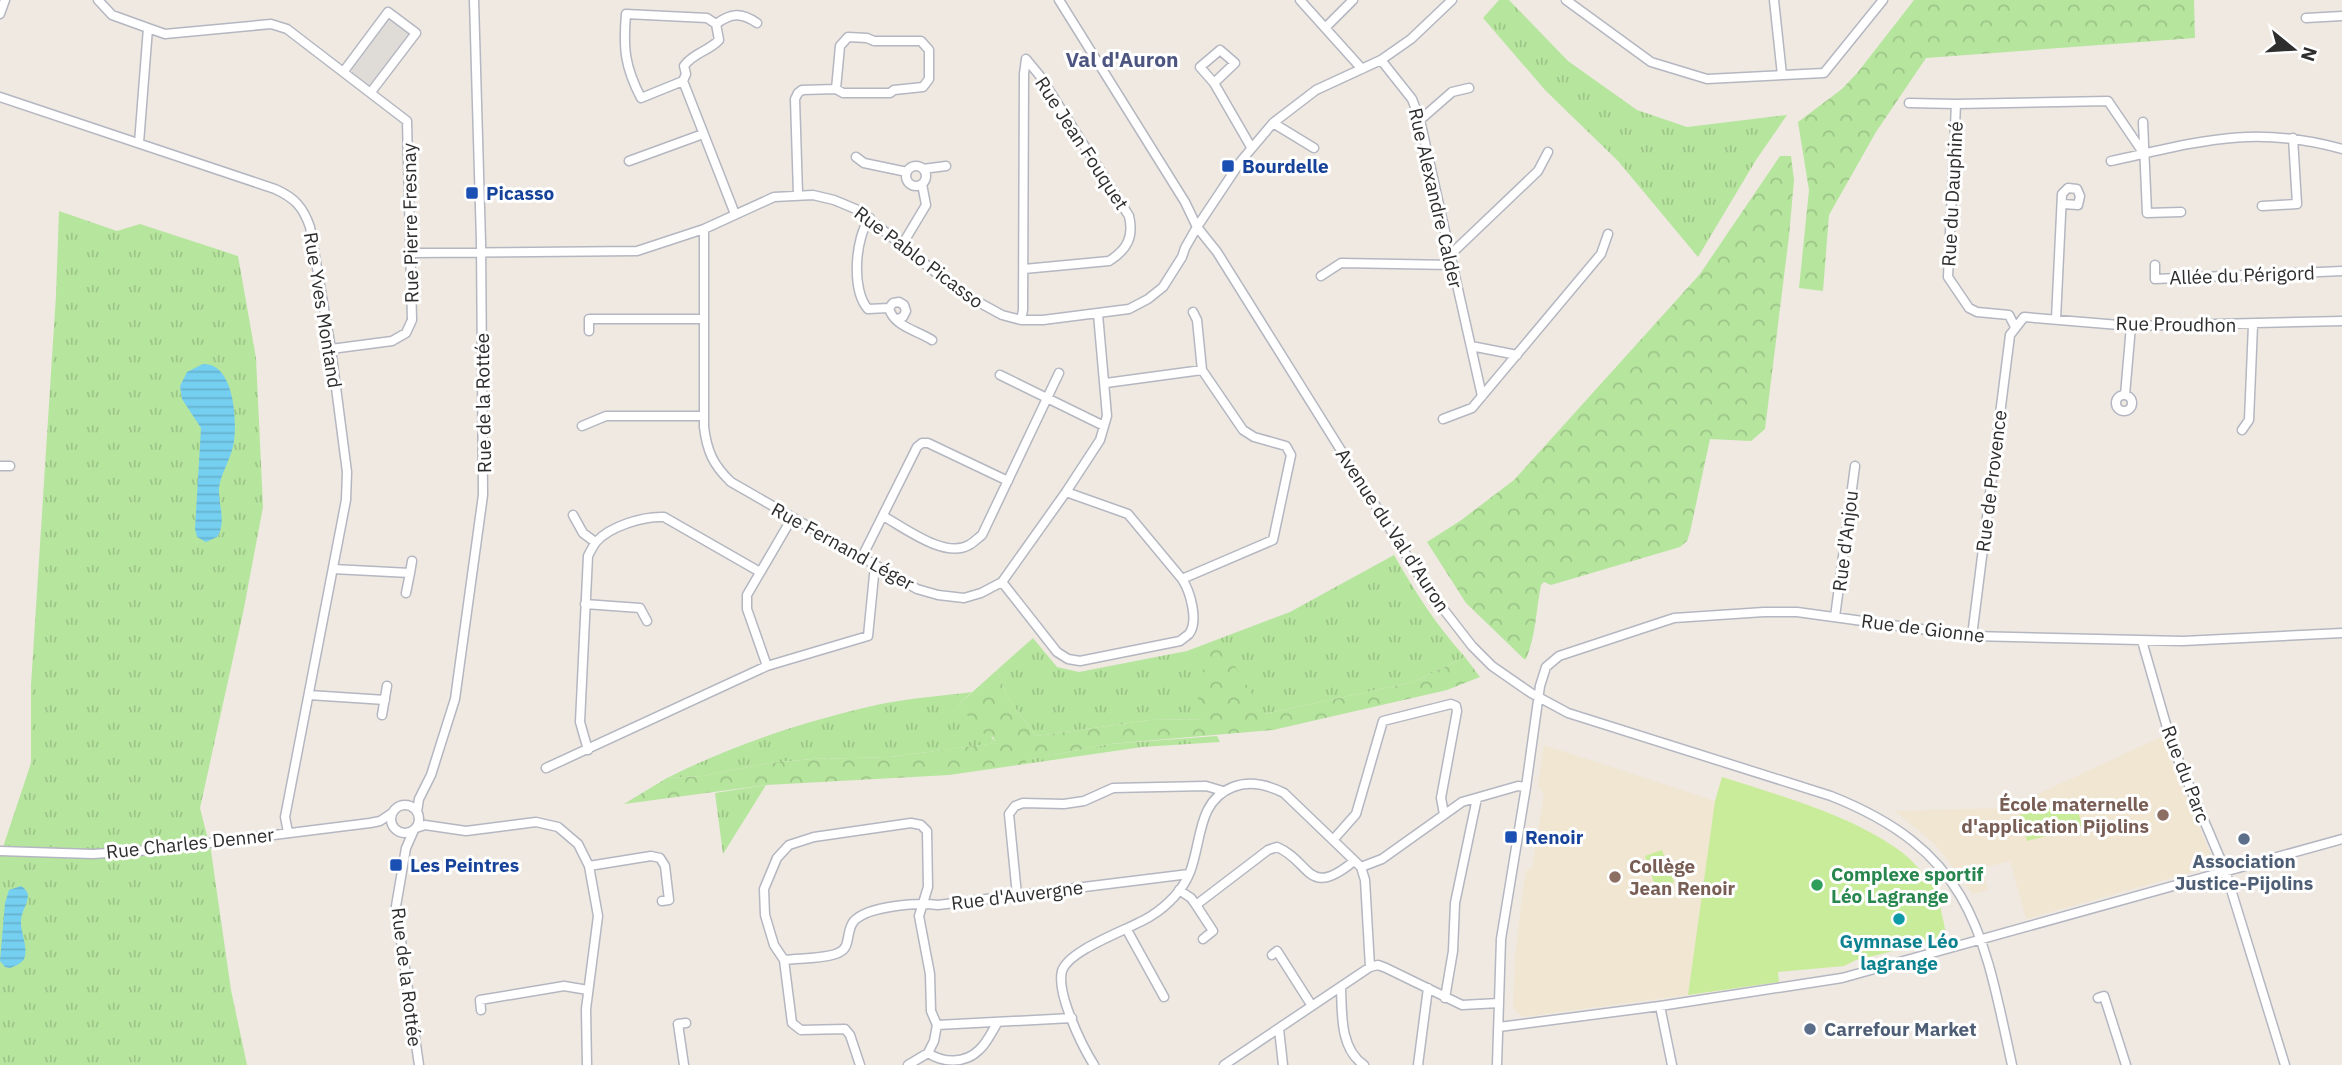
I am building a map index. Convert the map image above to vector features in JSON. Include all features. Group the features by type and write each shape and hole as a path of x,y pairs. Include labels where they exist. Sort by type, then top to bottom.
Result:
{"street":[{"path":"0,14 5,0"},
{"name":"Rue Pierre Fresnay","path":"98,0 112,15 165,34 271,24 287,29 407,121 412,320 406,333 392,341 331,349"},
{"name":"Rue de la Rottée","path":"418,814 419,799 431,775 454,699 483,495 481,252 474,0"},
{"name":"Avenue du Val d'Auron","path":"1059,0 1185,202 1197,227 1217,252 1427,588 1472,646 1492,666 1538,698 1568,713 1831,796 1870,813 1905,835 1946,873 1975,921 1992,971 2012,1065"},
{"path":"1300,0 1362,69"},
{"path":"1326,27 1353,0"},
{"name":"Rue Pablo Picasso","path":"412,253 637,251 704,229 774,197 813,195 858,210 975,302 1002,315 1021,320 1043,320 1129,309 1163,287 1197,227 1251,148 1273,123 1315,90 1381,60 1410,39 1452,0"},
{"path":"1566,0 1651,62 1707,79 1824,73 1883,0"},
{"path":"1774,0 1782,75"},
{"path":"344,71 388,12 416,33 371,92"},
{"path":"683,81 641,98 624,57 626,14 707,18 716,24 719,40 690,58 684,66 683,81 735,214"},
{"path":"716,24 728,15 745,15 757,23"},
{"path":"2306,18 2342,16"},
{"path":"139,143 148,28"},
{"path":"798,194 797,93 802,90 836,89 843,93 890,93 894,90 923,87 929,79 929,50 921,41 874,41 848,37 839,46 836,89"},
{"name":"Rue Jean Fouquet","path":"1021,320 1026,59 1040,76 1129,216 1132,228 1130,240 1121,254 1109,261 1024,269"},
{"name":"Rue Alexandre Calder","path":"1381,60 1412,99 1420,120 1482,396"},
{"path":"1214,83 1251,148"},
{"path":"1420,120 1452,92 1469,89"},
{"name":"Rue Yves Montand","path":"0,97 292,196 305,210 331,349 347,472 346,500 285,817 288,832"},
{"name":"Rue du Dauphiné","path":"1909,103 2108,101 2144,154"},
{"name":"Rue du Dauphiné","path":"1956,104 1948,277 1969,308 1977,312 2009,316 2015,327"},
{"path":"2143,122 2147,213 2181,212"},
{"path":"1273,123 1314,148"},
{"path":"629,161 703,134"},
{"path":"2111,161 2199,141 2244,135 2293,138 2342,149"},
{"path":"2262,206 2297,204 2300,199 2293,138"},
{"path":"1450,255 1538,171 1548,152"},
{"path":"856,157 864,163 906,172 914,167 923,169 946,166"},
{"path":"902,245 926,205 922,184 926,175 923,169"},
{"path":"906,172 906,179 910,184 922,184"},
{"path":"2056,319 2063,204"},
{"path":"870,218 862,236 856,282 868,309 889,309"},
{"name":"Rue Fernand Léger","path":"704,229 704,416 708,452 716,468 731,482 917,589 964,598 1002,582"},
{"path":"1443,419 1472,408 1601,254 1608,234"},
{"path":"1321,276 1341,263 1452,265"},
{"name":"Allée du Périgord","path":"2155,265 2155,279 2342,271"},
{"path":"897,319 903,317 905,311 904,305 899,302 893,303 889,309 891,316 932,340"},
{"path":"1182,579 1273,540 1291,455 1286,446 1254,437 1242,430 1202,370 1197,320 1193,312"},
{"path":"1066,492 1128,514 1188,588 1194,624 1189,635 1180,641 1080,661 1068,659 1057,652 1002,582 1100,440 1107,416 1098,314"},
{"name":"Rue Proudhon","path":"2015,327 2024,317 2131,326 2342,321"},
{"path":"589,331 589,319 704,319"},
{"path":"2242,430 2249,420 2253,325"},
{"path":"2125,395 2131,326"},
{"name":"Rue de Provence","path":"1972,636 2010,335 2015,327"},
{"path":"1471,346 1517,355"},
{"path":"1106,383 1202,370"},
{"path":"883,516 927,541 948,549 967,547 982,535 1059,373"},
{"path":"1000,375 1104,426"},
{"path":"582,426 606,416 704,416"},
{"path":"862,557 917,447 922,443 928,443 1008,481"},
{"path":"0,466 10,466"},
{"name":"Rue d'Anjou","path":"1835,617 1855,466"},
{"path":"573,515 583,533 595,542"},
{"path":"588,750 580,722 588,556 595,542 636,520 651,516 664,517 760,572"},
{"path":"767,666 747,609 747,595 792,517"},
{"path":"406,593 412,561"},
{"path":"546,768 767,666 868,636 875,565"},
{"path":"333,569 410,573"},
{"path":"585,604 640,608 647,621"},
{"name":"Rue de Gionne","path":"1497,1065 1501,939 1538,698 1543,673 1554,659 1674,618 1764,612 1797,612 1972,636 2183,641 2342,633"},
{"name":"Rue du Parc","path":"2142,641 2172,745 2225,870 2285,1065"},
{"path":"382,715 387,686"},
{"path":"309,695 385,701"},
{"path":"1333,840 1356,814 1383,721 1451,704 1456,706 1457,711 1441,798 1444,814"},
{"path":"1094,1065 1085,1052 1060,983 1063,967 1078,953 1153,915 1179,890 1189,874 1208,806 1223,791 1240,784 1250,783 1284,793 1362,867 1370,967"},
{"path":"1017,895 1009,814 1015,806 1023,803 1064,804 1084,801 1114,788 1206,786 1223,791"},
{"path":"1362,867 1382,859 1462,802 1518,786 1526,787"},
{"path":"1446,998 1453,951 1455,903 1477,798"},
{"path":"406,848 396,829 392,813 398,806 408,805 419,799"},
{"path":"408,805 425,825"},
{"name":"Rue Charles Denner","path":"0,851 93,854 153,850 380,821 392,813"},
{"path":"415,829 418,814"},
{"name":"Rue Charles Denner","path":"380,821 396,829"},
{"path":"396,829 406,833 425,825 466,831 522,823 548,824 572,837 589,866 598,925 586,1009 587,1065"},
{"name":"Rue d'Auvergne","path":"860,1065 850,1035 845,1029 801,1030 792,1023 784,960 774,945 765,915 764,889 777,858 789,845 814,837 911,823 921,825 927,831 928,887 924,903 938,905 1189,874"},
{"name":"Rue de la Rottée","path":"415,829 406,848 396,906 419,1065"},
{"path":"1499,1027 1819,983 2342,839"},
{"path":"1196,905 1272,848 1281,848 1315,877 1322,878 1339,873 1354,861"},
{"path":"589,866 651,856 660,858 665,866 669,900 662,901"},
{"path":"1179,890 1191,898 1213,931 1203,939"},
{"path":"784,960 837,954 845,949 853,922 865,913 924,903"},
{"path":"908,1065 928,1053 937,1026 931,1011 930,974 919,916 924,903"},
{"path":"1127,930 1164,997"},
{"path":"1272,955 1277,951 1312,1006"},
{"path":"1224,1065 1370,967 1378,965 1462,1004 1500,1003"},
{"path":"481,1010 480,1000 564,986 588,990"},
{"path":"1340,988 1342,1025 1359,1063"},
{"path":"1418,1065 1428,988"},
{"path":"2098,998 2104,996 2126,1065"},
{"path":"1660,1006 1672,1065"},
{"path":"937,1026 1072,1018"},
{"path":"684,1065 678,1024 685,1023"},
{"path":"928,1053 947,1061 963,1060 979,1051 998,1023"},
{"path":"1279,1028 1283,1065"},
{"path":"1240,1065 1241,1054"}],"shaded area":[{"path":"389,19 410,35 374,84 368,85 352,74 352,64"},
{"path":"2163,736 2214,862 2210,867 2026,919 2010,861 1982,868 1988,890 1973,894 1935,844 1895,811 2003,808"},
{"name":"Collège Jean Renoir","path":"1544,745 1715,801 1688,995 1523,1017 1513,1008 1515,956 1524,882 1526,871 1532,867 1544,795 1538,785"}],"green space":[{"path":"1499,0 1509,0 1568,61 1637,110 1687,127 1787,115 1756,160 1698,257 1618,161 1545,90 1483,18"},
{"path":"1914,0 2194,0 2195,38 1926,58 1876,132 1829,215 1823,291 1799,288 1809,190 1798,122 1842,89"},
{"path":"1780,156 1791,156 1794,180 1765,429 1751,441 1710,439 1690,532 1687,541 1680,547 1551,585 1544,582 1541,585 1532,641 1524,659 1466,603 1427,542 1514,480 1700,274"},
{"path":"59,211 117,231 140,224 238,256 256,358 263,507 243,613 200,808 211,851 231,990 247,1065 0,1065 0,856 31,763 31,685"},
{"path":"1394,555 1426,608 1465,657 1414,682 1264,714 1206,668 1210,719 1150,720 1036,736 1007,697 997,670 1033,638 1057,667 1079,672 1187,651 1290,612"},
{"path":"1219,639 1264,714 1414,682 1465,657 1480,677 1447,690 1273,730 1110,744 1027,760 1025,764 949,775 766,785 624,804 667,778 702,776 769,763 890,757 996,743 993,737 987,737 958,705 997,670 1007,697 1036,736 1150,720 1209,719 1188,680 1206,668 1196,653"},
{"path":"972,692 958,705 997,743 890,757 769,763 702,776 667,778 745,744 825,718 892,702"},
{"path":"1217,736 1220,742 1142,747 1025,764 1026,760 1110,744"},
{"name":"Complexe sportif Léo Lagrange","path":"1722,777 1834,815 1903,853 1916,865 1943,900 1939,901 1947,938 1856,960 1844,966 1778,972 1779,982 1688,995 1715,801"},
{"path":"766,785 723,854 715,793"},
{"path":"2075,800 2082,826 2027,841 2020,815"},
{"path":"1662,850 1674,882 1656,888 1645,856"}],"water":[{"path":"203,364 213,366 227,382 235,420 233,447 219,488 220,531 217,537 206,542 197,537 195,529 201,428 182,399 180,386 187,372"},
{"path":"21,886 28,897 21,920 25,955 18,965 10,968 0,961 5,903 9,890"}],"place":[{"name":"Bourdelle","path":"1228,166"},
{"name":"Picasso","path":"472,193"},
{"name":"École maternelle d'application Pijolins","path":"2163,815"},
{"name":"Renoir","path":"1511,837"},
{"name":"Association Justice-Pijolins","path":"2244,839"},
{"name":"Les Peintres","path":"396,865"},
{"name":"Collège Jean Renoir","path":"1615,877"},
{"name":"Complexe sportif Léo Lagrange","path":"1817,885"},
{"name":"Gymnase Léo lagrange","path":"1899,919"},
{"name":"Carrefour Market","path":"1810,1029"}],"district":[{"name":"Val d'Auron","path":"1122,59"}]}
